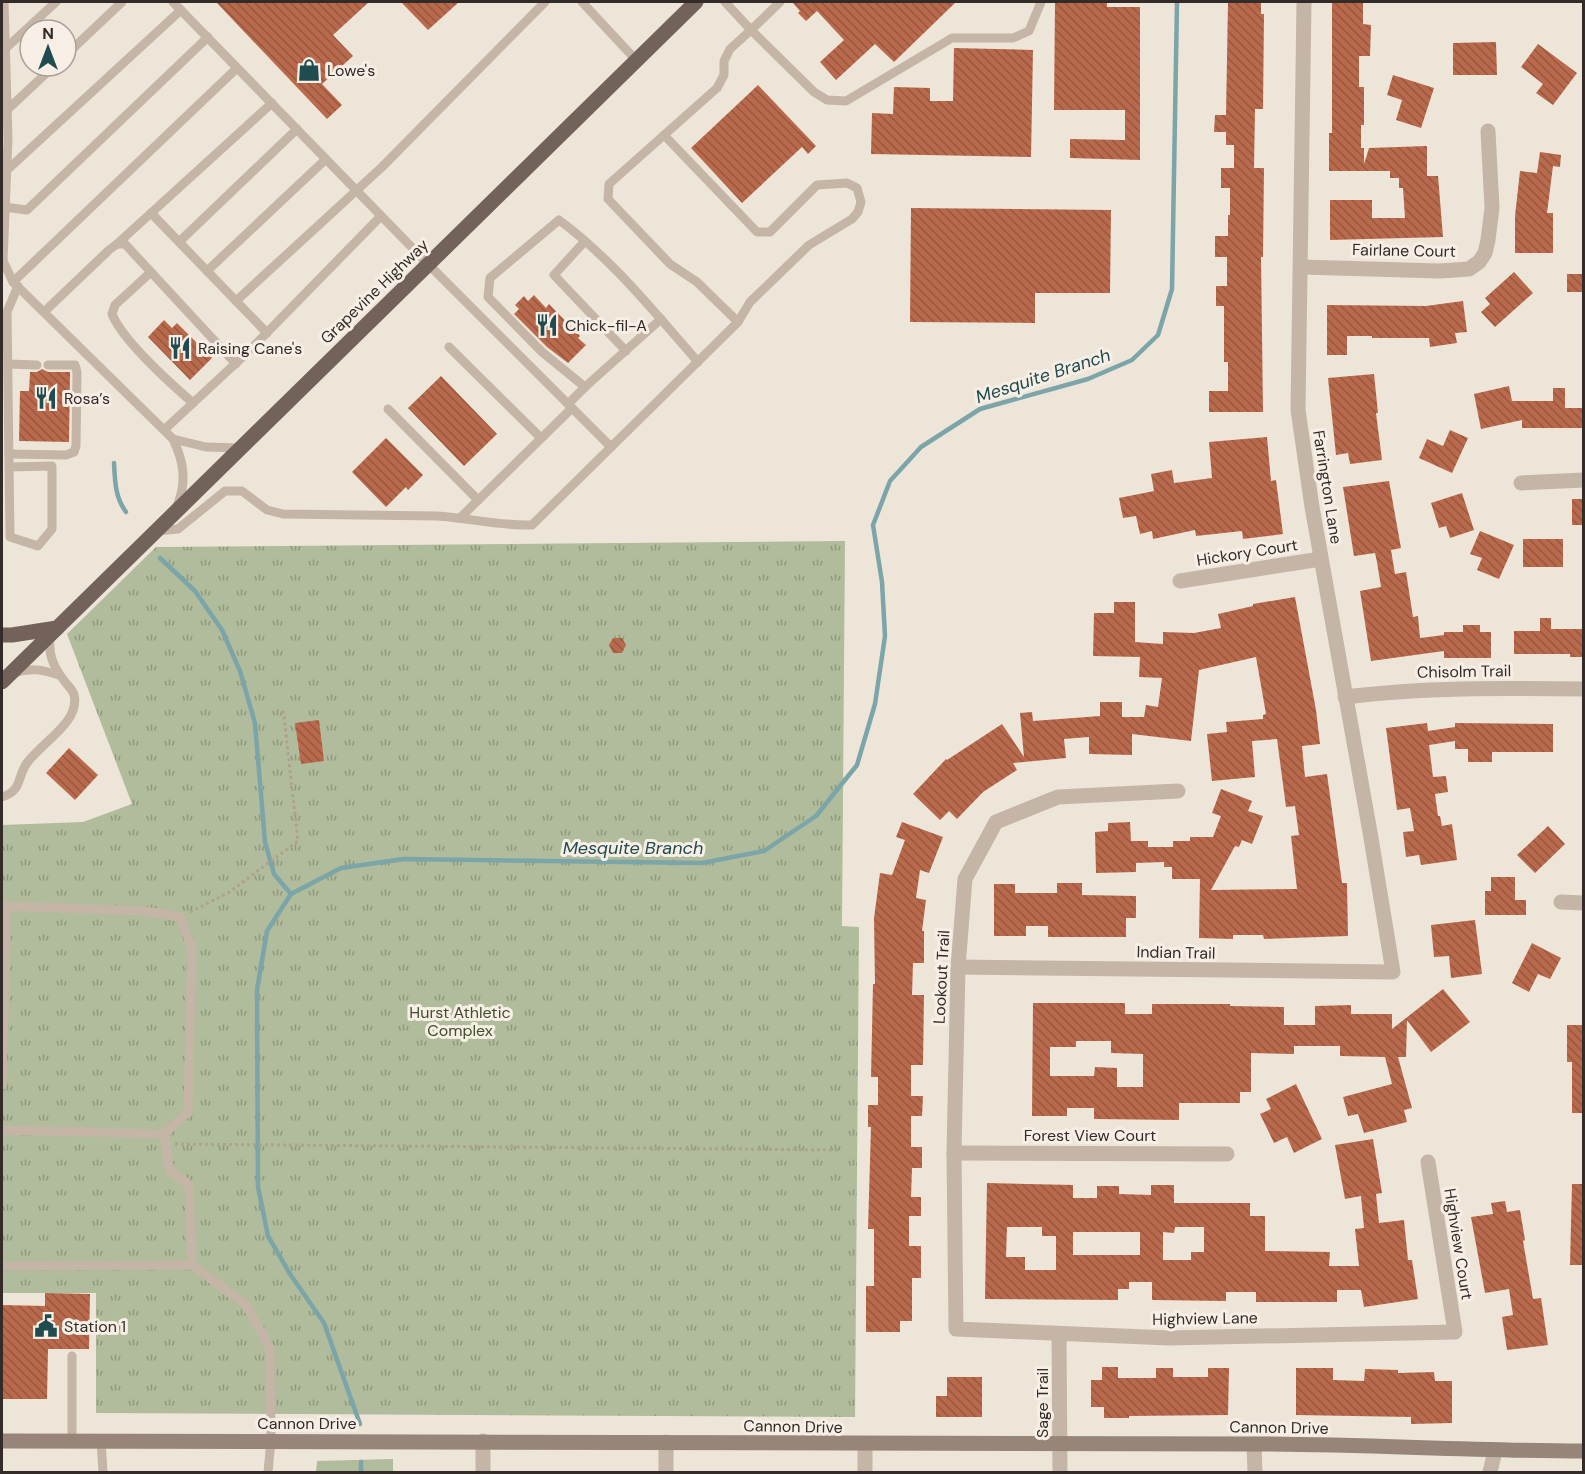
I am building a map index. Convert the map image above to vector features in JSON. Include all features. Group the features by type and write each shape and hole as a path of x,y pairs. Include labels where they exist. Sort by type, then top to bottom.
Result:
{"main road":[{"name":"Grapevine Highway","path":"5,678 636,60 687,4"},
{"path":"2,635 53,631"}],"street":[{"name":"Farrington Lane","path":"1304,2 1298,410 1321,559 1393,972"},
{"name":"Fairlane Court","path":"1301,267 1440,271 1469,269 1479,262 1485,253 1492,208 1488,131"},
{"path":"1521,483 1584,480"},
{"name":"Hickory Court","path":"1180,581 1321,559"},
{"name":"Chisolm Trail","path":"1345,697 1395,691 1456,688 1584,689"},
{"name":"Lookout Trail","path":"956,1329 954,1153 958,967 964,879 996,822 1058,797 1178,791"},
{"path":"1561,902 1584,903"},
{"name":"Indian Trail","path":"958,967 1393,972"},
{"name":"Forest View Court","path":"954,1153 1227,1154"},
{"name":"Highview Court","path":"1428,1162 1455,1332"},
{"name":"Highview Lane","path":"956,1329 1169,1338 1455,1332"},
{"name":"Sage Trail","path":"1059,1334 1060,1473"},
{"name":"Cannon Drive","path":"2,1441 483,1441 865,1445 1254,1444 1495,1451 1584,1451"},
{"path":"483,1441 483,1473"},
{"path":"666,1442 666,1473"},
{"path":"1254,1444 1255,1473"},
{"path":"865,1445 865,1473"},
{"path":"1490,1473 1495,1451"}],"lane":[{"path":"4,2 7,111 3,261 15,284 173,439 181,457 184,475 182,494 175,512"},
{"path":"4,50 56,2"},
{"path":"78,44 122,2"},
{"path":"173,2 428,264 611,447"},
{"path":"236,301 382,167 545,2"},
{"path":"582,2 636,60"},
{"path":"726,2 814,92 827,100 846,101 952,38 1013,38 1029,31 1041,2"},
{"path":"738,322 698,282 670,264 608,199 609,184 717,88 723,75 723,61 729,49 780,2"},
{"path":"6,171 181,10"},
{"path":"4,207 27,210 208,37"},
{"path":"9,467 52,466 52,529 38,546 10,537 9,467 5,450 7,312 15,284 237,68"},
{"path":"7,111 41,78"},
{"path":"44,312 272,103"},
{"path":"179,242 297,129"},
{"path":"154,532 177,529 225,491 242,491 267,510 283,514 460,517 514,525 532,525 699,362 738,322 750,302 809,245 852,219 858,212 861,202 857,188 847,183 817,185 770,232 757,232 664,135"},
{"path":"207,271 326,159"},
{"path":"151,213 267,333"},
{"path":"164,430 267,333 381,216"},
{"path":"585,387 542,352 488,297 490,278 559,220 585,241 699,362"},
{"path":"585,241 554,275 626,351"},
{"path":"117,244 125,244 236,363"},
{"path":"151,272 115,305 112,314 116,323 146,358 194,403"},
{"path":"460,517 541,438 585,387 661,320"},
{"path":"449,347 541,438"},
{"path":"8,364 37,365"},
{"path":"5,450 66,455 74,452 77,372 75,366 48,365"},
{"path":"388,409 478,500"},
{"path":"173,439 206,447 240,448"},
{"path":"2,797 9,795 19,784 26,765 68,721 74,704 74,693 52,663 48,649 53,631"},
{"path":"5,678 26,669 43,670 60,676"},
{"path":"2,1085 7,906 146,911 180,917 192,948 188,1112 164,1134 2,1130"},
{"path":"164,1134 170,1172 189,1184 192,1265"},
{"path":"2,1266 192,1265 246,1305 270,1348 271,1441 268,1473"},
{"path":"72,1356 72,1441"},
{"path":"101,1441 103,1473"}],"path":[{"path":"180,917 228,893 298,841 283,708"},
{"path":"165,1144 839,1150"}],"green space":[{"name":"Hurst Athletic Complex","path":"845,541 842,926 859,927 855,1417 96,1413 96,1293 2,1293 2,825 83,822 132,804 67,634 156,547"},
{"path":"393,1459 393,1472 316,1472 317,1461"}],"building":[{"name":"Lowe's","path":"216,2 369,2 333,35 353,56 322,84 342,105 327,119"},
{"path":"401,2 459,2 428,30"},
{"path":"792,2 956,2 894,62 875,44 836,80 820,62 844,40 817,11 806,21"},
{"path":"1055,2 1107,2 1107,7 1140,7 1140,160 1070,158 1070,139 1125,140 1125,110 1054,110"},
{"path":"1228,2 1261,2 1261,14 1264,14 1263,109 1255,109 1254,168 1264,168 1263,257 1261,257 1263,412 1209,412 1209,391 1228,391 1228,362 1224,362 1224,306 1216,306 1216,286 1227,286 1227,257 1215,257 1215,236 1228,236 1230,188 1221,188 1221,168 1234,168 1234,145 1226,145 1226,132 1214,132 1215,115 1226,115"},
{"path":"1332,2 1363,2 1363,24 1371,25 1370,56 1359,56 1359,87 1364,87 1364,125 1361,125 1361,148 1364,148 1364,164 1369,148 1427,146 1427,176 1438,176 1443,237 1330,240 1330,200 1372,200 1372,218 1405,218 1403,188 1399,188 1399,178 1390,178 1390,171 1329,171 1329,133 1332,133"},
{"path":"1496,42 1497,75 1453,75 1453,43"},
{"path":"1538,44 1577,73 1553,105 1536,93 1543,84 1521,67"},
{"path":"954,48 1033,50 1031,157 871,154 872,113 893,114 894,87 930,88 930,101 953,101"},
{"path":"1393,75 1434,88 1421,128 1396,120 1402,100 1387,95"},
{"path":"758,85 816,146 808,154 802,147 742,203 691,148"},
{"path":"1540,152 1561,155 1560,167 1553,166 1547,213 1553,213 1553,253 1515,253 1515,216 1520,171 1537,173"},
{"path":"911,208 1111,210 1110,293 1035,293 1035,323 910,322"},
{"path":"1514,272 1533,293 1495,327 1481,312 1490,304 1485,298"},
{"path":"1567,274 1584,274 1584,292 1567,292"},
{"name":"Chick-fil-A","path":"534,295 546,308 549,304 586,345 568,363 547,347 514,314 519,309 515,305 524,296 528,301"},
{"path":"1463,301 1467,332 1455,333 1457,343 1430,347 1429,338 1347,336 1347,355 1327,355 1327,305 1426,306"},
{"name":"Raising Cane's","path":"164,320 172,328 177,323 212,358 190,380 148,337"},
{"name":"Rosa’s","path":"42,369 48,372 70,372 69,442 19,441 20,391 29,391 30,372"},
{"path":"1374,374 1382,460 1350,464 1348,453 1336,455 1328,378"},
{"path":"441,376 497,434 464,466 408,408"},
{"path":"1509,386 1512,401 1553,401 1553,388 1565,388 1565,408 1584,408 1584,428 1522,428 1522,420 1481,429 1474,394"},
{"path":"1450,430 1468,438 1452,473 1419,458 1427,439 1443,446"},
{"path":"1267,437 1271,481 1276,480 1283,534 1243,539 1242,531 1196,536 1195,530 1153,539 1152,531 1140,534 1136,516 1123,518 1119,498 1154,491 1151,474 1172,470 1174,483 1212,478 1209,442"},
{"path":"386,438 423,475 408,490 406,487 386,507 352,472"},
{"path":"1389,481 1401,548 1391,550 1395,574 1406,572 1413,617 1418,616 1420,638 1444,635 1444,632 1463,632 1463,625 1480,625 1480,632 1491,632 1491,658 1444,658 1444,651 1371,661 1360,591 1381,587 1377,562 1375,553 1354,556 1343,487"},
{"path":"1462,493 1474,530 1450,538 1446,526 1439,528 1431,503"},
{"path":"1572,499 1584,499 1584,525 1572,525"},
{"path":"1480,531 1514,545 1499,579 1477,570 1482,558 1470,554"},
{"path":"1523,539 1563,539 1563,567 1523,567"},
{"path":"1295,597 1320,744 1302,746 1305,777 1327,774 1342,883 1347,883 1348,936 1264,939 1263,935 1233,935 1233,939 1199,938 1200,879 1172,879 1172,867 1164,867 1164,862 1136,863 1136,872 1096,873 1095,832 1108,831 1108,823 1130,822 1131,841 1148,841 1148,847 1173,847 1173,841 1190,841 1190,837 1213,837 1221,816 1212,813 1221,789 1252,801 1248,811 1263,816 1252,844 1242,840 1239,847 1235,846 1211,890 1297,889 1291,836 1299,835 1295,806 1286,807 1277,739 1252,741 1255,777 1212,781 1207,734 1227,732 1226,722 1263,719 1263,715 1266,714 1256,657 1199,670 1191,741 1132,734 1132,755 1089,754 1089,737 1064,739 1066,758 1013,763 1017,770 983,792 957,819 949,811 940,820 913,794 946,759 1002,724 1024,757 1020,713 1032,712 1033,721 1100,716 1100,702 1122,702 1122,717 1144,717 1146,705 1158,707 1162,678 1139,677 1140,657 1093,656 1094,613 1114,613 1114,602 1135,602 1135,642 1163,644 1163,632 1194,633 1221,628 1218,614 1253,606 1253,604"},
{"path":"1540,618 1551,618 1551,629 1584,629 1584,657 1570,657 1570,654 1514,654 1514,631 1540,631"},
{"path":"613,638 622,638 626,645 622,653 613,653 609,645"},
{"path":"319,720 324,761 301,764 295,723"},
{"path":"1427,723 1428,731 1455,727 1455,723 1553,724 1553,752 1492,752 1492,762 1468,762 1468,749 1455,749 1455,741 1429,745 1433,777 1446,776 1448,792 1435,794 1442,826 1452,824 1457,860 1421,865 1419,855 1406,857 1403,832 1414,831 1410,808 1397,810 1386,728"},
{"path":"69,748 98,775 75,800 46,773"},
{"path":"902,822 943,837 929,873 920,870 916,898 926,900 922,931 924,931 924,963 913,963 912,995 924,995 923,1065 911,1065 911,1096 923,1096 922,1116 911,1116 911,1147 922,1147 922,1168 912,1168 911,1197 921,1197 921,1216 909,1216 909,1246 921,1246 921,1278 912,1278 912,1321 900,1321 900,1332 866,1332 866,1286 874,1286 874,1229 868,1229 871,1127 868,1127 868,1105 878,1105 878,1077 871,1077 873,984 875,984 874,918 880,873 892,875 905,840 896,837"},
{"path":"1548,826 1565,844 1535,873 1517,855"},
{"path":"1491,877 1515,877 1515,900 1526,900 1526,915 1485,915 1485,891 1491,891"},
{"path":"1057,883 1082,883 1082,895 1136,896 1136,918 1126,918 1126,937 1048,937 1048,926 1026,926 1026,936 994,936 994,884 1015,884 1015,893 1057,893"},
{"path":"1475,920 1482,974 1451,978 1449,956 1434,957 1431,925"},
{"path":"1532,943 1561,958 1550,979 1538,974 1529,992 1512,983"},
{"path":"1443,989 1470,1022 1431,1052 1407,1020 1406,1057 1398,1057 1412,1108 1404,1110 1407,1122 1364,1133 1358,1114 1348,1116 1343,1097 1392,1084 1385,1057 1340,1056 1340,1046 1294,1046 1294,1054 1251,1053 1251,1092 1240,1092 1240,1103 1179,1103 1179,1120 1094,1119 1094,1108 1067,1108 1067,1116 1032,1116 1033,1003 1125,1003 1125,1014 1152,1014 1152,1004 1284,1007 1284,1025 1315,1025 1315,1006 1351,1005 1351,1014 1392,1014 1392,1029","holes":["1076,1041 1111,1041 1111,1053 1143,1054 1143,1087 1117,1087 1117,1068 1095,1067 1094,1076 1050,1076 1050,1047 1076,1047"]},
{"path":"1567,1025 1584,1025 1584,1113 1572,1113 1572,1062 1567,1062"},
{"path":"1296,1084 1322,1139 1294,1153 1287,1137 1274,1143 1260,1114 1271,1109 1266,1099"},
{"path":"1373,1139 1382,1193 1376,1194 1379,1223 1404,1220 1408,1260 1412,1260 1418,1299 1364,1307 1361,1290 1337,1290 1337,1302 1256,1302 1256,1292 1226,1292 1226,1301 1152,1300 1152,1282 1129,1282 1129,1289 1118,1289 1118,1300 985,1299 987,1183 1073,1185 1073,1198 1097,1198 1097,1186 1119,1186 1119,1194 1151,1195 1151,1185 1174,1185 1174,1203 1250,1203 1250,1216 1265,1216 1265,1251 1330,1252 1329,1266 1359,1266 1355,1229 1364,1228 1361,1196 1345,1199 1335,1145","holes":["1007,1227 1042,1227 1042,1236 1056,1236 1056,1270 1025,1270 1025,1257 1006,1257","1175,1227 1204,1227 1204,1252 1191,1252 1191,1260 1163,1260 1163,1232 1174,1233","1073,1232 1140,1232 1140,1255 1073,1255"]},
{"path":"1572,1184 1584,1184 1584,1265 1570,1265"},
{"path":"1505,1201 1507,1212 1520,1210 1533,1299 1541,1298 1548,1345 1507,1350 1502,1317 1513,1315 1509,1289 1485,1293 1471,1217 1493,1214 1491,1203"},
{"name":"Station 1","path":"45,1293 90,1294 89,1349 48,1349 47,1399 2,1399 2,1305 45,1306"},
{"path":"1102,1367 1118,1367 1118,1378 1156,1378 1156,1368 1173,1368 1173,1377 1208,1377 1208,1368 1229,1368 1228,1415 1104,1418 1104,1407 1091,1407 1091,1380 1102,1380"},
{"path":"1296,1368 1333,1368 1333,1380 1364,1381 1365,1369 1398,1370 1398,1373 1434,1372 1435,1381 1452,1381 1452,1423 1411,1424 1411,1417 1296,1415"},
{"path":"947,1377 982,1377 982,1417 936,1417 936,1396 947,1396"}],"waterway":[{"name":"Mesquite Branch","path":"360,1424 324,1323 290,1274 268,1236 258,1187 257,990 267,931 291,894 341,868 404,859 702,863 764,851 816,816 857,765 875,704 885,636 882,582 873,525 890,481 921,447 980,409 1088,379 1132,360 1158,335 1172,289 1177,2"},
{"path":"114,463 118,495 126,512"},
{"path":"160,558 195,591 222,630 240,671 255,723 265,842 274,874 291,894"},
{"name":"Mesquite Branch","path":"361,1462 361,1472"}],"place":[{"name":"Lowe's","path":"309,70"},
{"name":"Chick-fil-A","path":"547,325"},
{"name":"Raising Cane's","path":"180,348"},
{"name":"Rosa’s","path":"46,398"},
{"name":"Station 1","path":"46,1326"}]}
